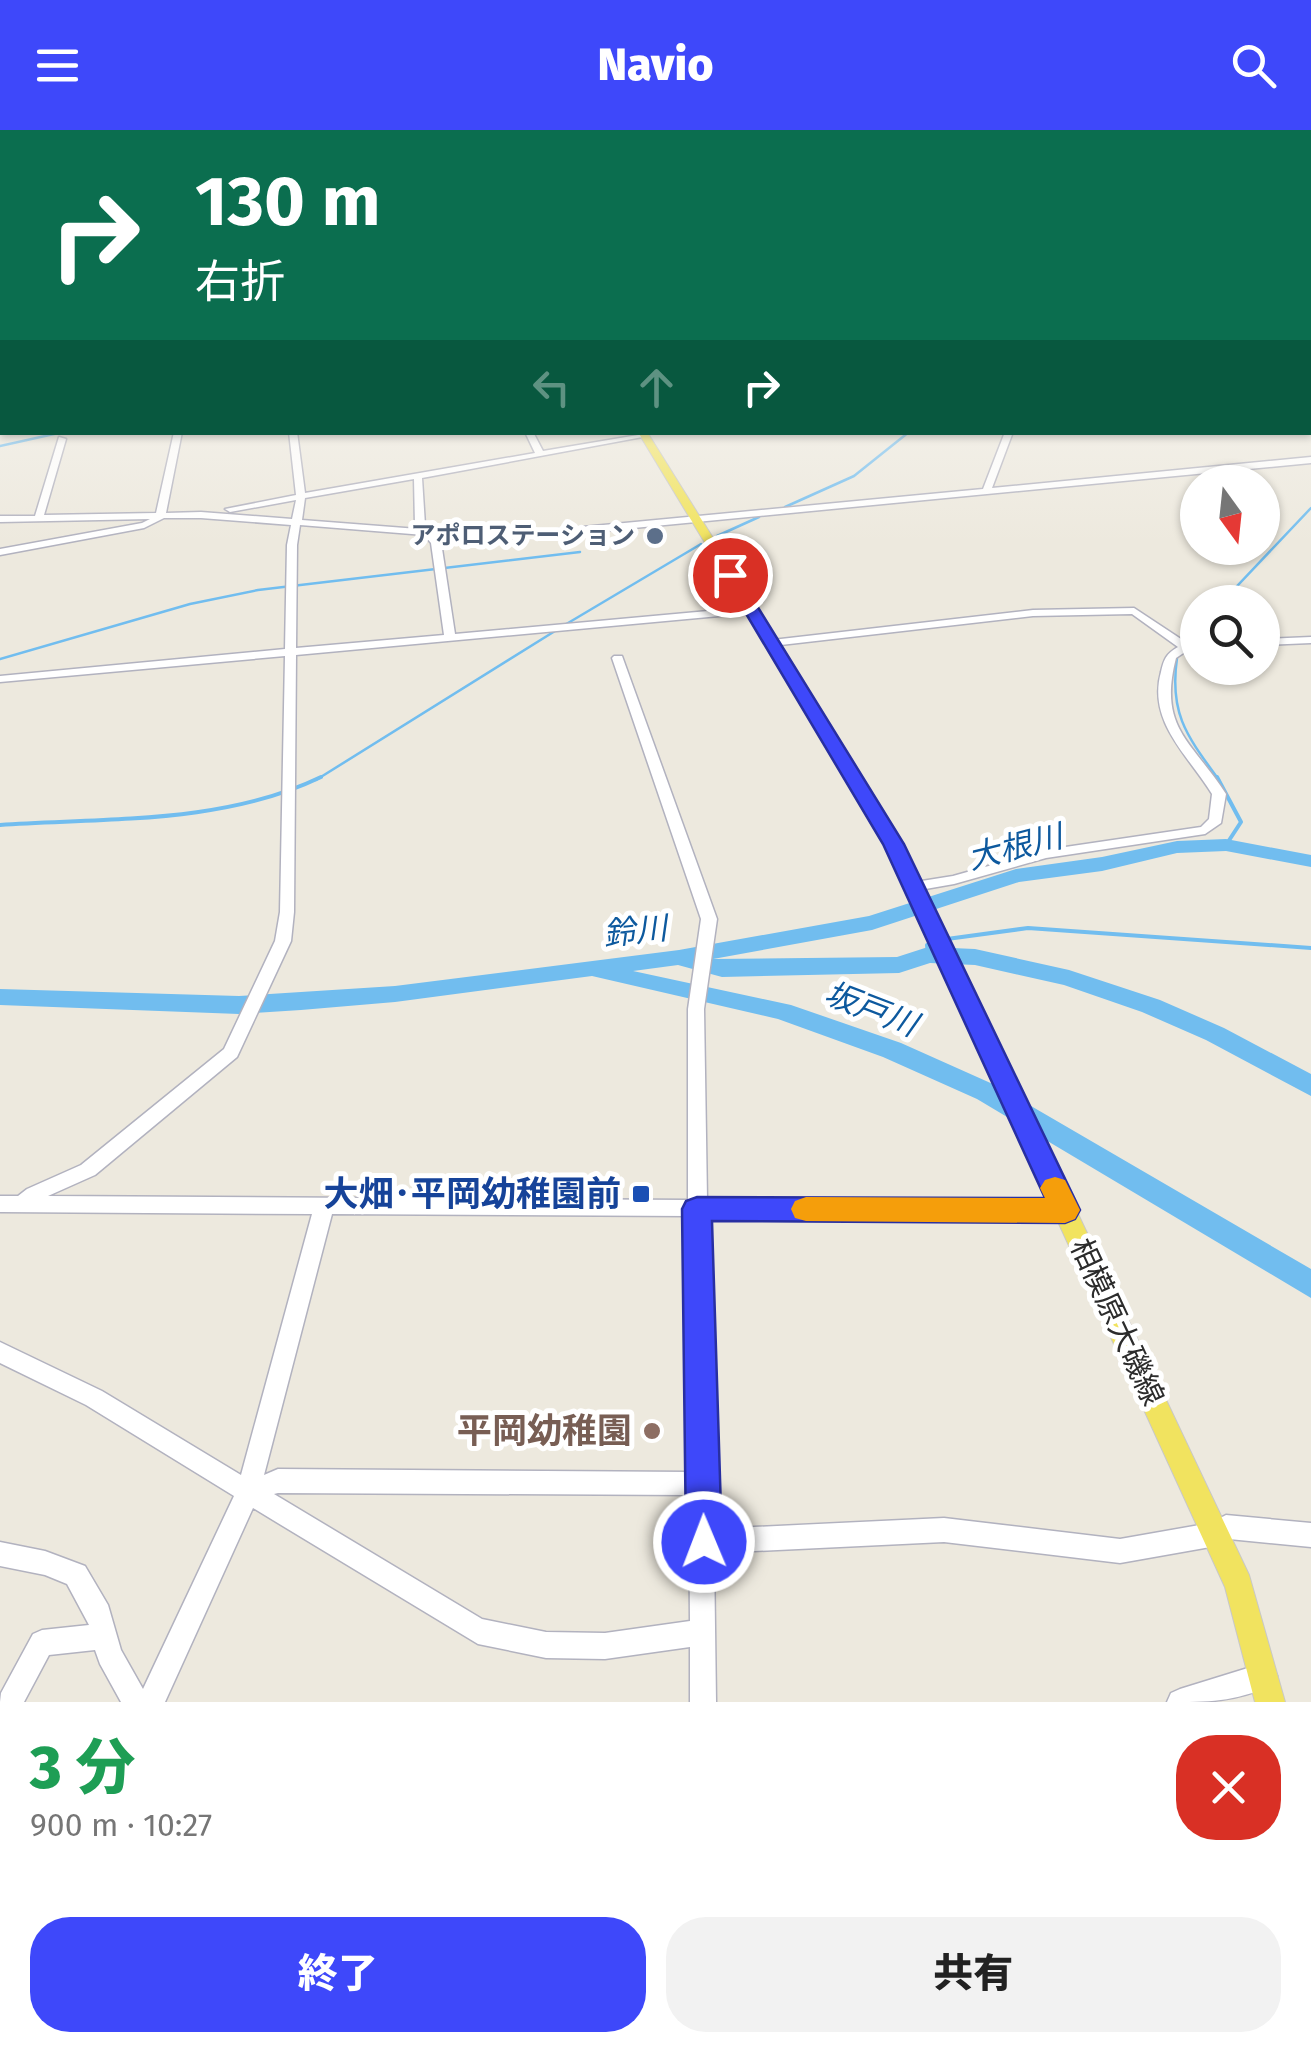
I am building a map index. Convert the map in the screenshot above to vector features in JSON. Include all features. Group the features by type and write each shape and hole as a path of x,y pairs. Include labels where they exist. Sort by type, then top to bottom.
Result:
{"main road":[{"name":"相模原大磯線","path":"644,435 878,816 914,887 1216,1534 1247,1608 1267,1689"}],"street":[{"path":"0,552 150,524 162,515 177,435"},
{"path":"21,1205 34,1194 88,1170 231,1053 283,941 292,545 300,495 294,435"},
{"path":"530,435 540,454"},
{"path":"201,514 638,435"},
{"path":"986,492 1009,435"},
{"path":"39,518 62,439"},
{"path":"0,519 201,514 519,536 1311,460"},
{"path":"418,475 420,526 436,542 450,637"},
{"path":"0,679 752,610"},
{"path":"772,643 1033,612 1134,611 1180,639"},
{"path":"1280,641 1311,640"},
{"path":"914,887 1064,850 1205,830 1216,820 1219,794 1174,733 1162,706 1171,656 1180,652"},
{"path":"618,658 710,926 696,1013 703,1702"},
{"path":"0,1204 1065,1210"},
{"path":"151,1702 248,1493 324,1206"},
{"path":"0,1352 94,1398 478,1631 546,1646 586,1646 703,1632"},
{"path":"248,1493 278,1482 703,1484"},
{"path":"704,1542 944,1530 1120,1550 1216,1534 1226,1527 1311,1535"},
{"path":"0,1554 44,1563 76,1576 99,1614 109,1655 136,1702"},
{"path":"10,1702 42,1643 104,1636"},
{"path":"1180,1702 1267,1689"}],"waterway":[{"path":"0,446 50,435"},
{"path":"785,507 854,476 905,435"},
{"path":"1238,585 1311,508"},
{"path":"717,536 759,517"},
{"path":"563,626 701,544"},
{"path":"0,659 190,604 258,590 580,552"},
{"path":"320,777 555,631"},
{"path":"1177,658 1178,710 1217,778"},
{"path":"0,825 205,811 284,792 320,777"},
{"path":"316,780 320,777"},
{"path":"1217,778 1241,822 1226,845"},
{"name":"大根川","path":"684,956 872,923 1016,876 1102,864 1177,847 1226,845 1311,861"},
{"path":"947,939 1028,928 1311,948"},
{"path":"928,955 927,945 934,943"},
{"name":"鈴川","path":"0,997 239,1005 395,994 678,957 722,969 899,965 928,955 975,957 1069,978 1151,1006 1215,1034 1311,1086"},
{"name":"坂戸川","path":"601,972 782,1011 892,1050 986,1092 1311,1285"}],"slow traffic":[{"path":"806,1209 1065,1210 1055,1188"}],"place":[{"name":"アポロステーション","path":"655,536"},
{"name":"大畑･平岡幼稚園前","path":"641,1194"},
{"name":"平岡幼稚園","path":"652,1431"}],"route":[{"path":"704,1542 697,1209 1065,1210 893,844 730,575"}]}
